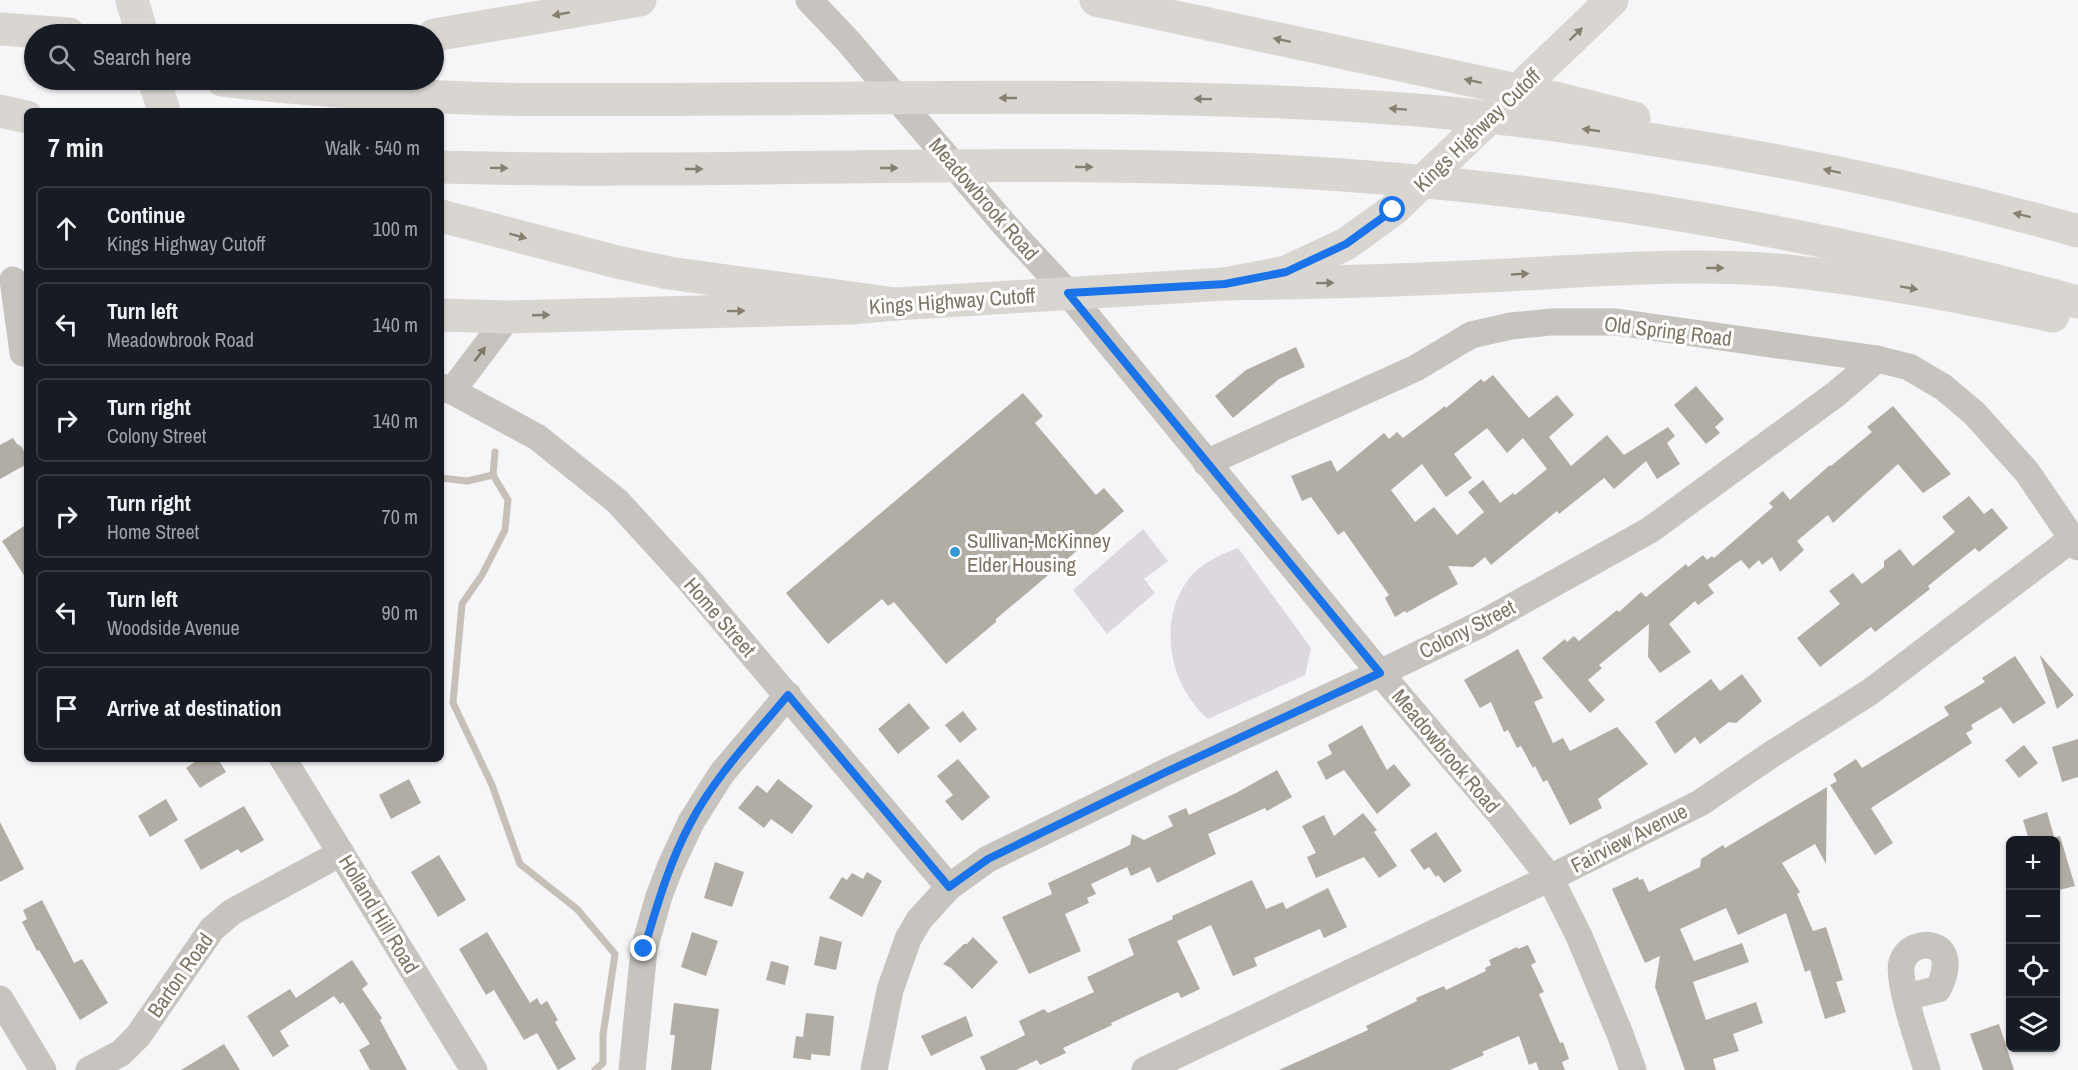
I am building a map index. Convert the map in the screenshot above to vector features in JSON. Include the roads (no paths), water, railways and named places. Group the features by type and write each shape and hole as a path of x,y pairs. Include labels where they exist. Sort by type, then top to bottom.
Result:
{"main road":[{"path":"132,0 139,24"},
{"path":"444,33 640,0"},
{"path":"1096,0 1622,114 1794,164"},
{"name":"Kings Highway Cutoff","path":"444,315 508,317 851,308 1225,284 1286,272 1346,244 1371,227 1424,182 1612,0"},
{"path":"0,29 24,31"},
{"path":"0,41 24,46"},
{"path":"157,90 163,108"},
{"path":"333,90 388,95 494,99 1123,98 1366,106 1460,113 1545,123 1794,164 1958,199 2078,231"},
{"path":"0,111 24,116"},
{"path":"444,167 645,169 1124,167 1277,171 1438,182 1603,202 1765,229 1926,262 2078,302"},
{"path":"444,217 569,250 669,273 895,304"},
{"path":"1225,284 1367,282 1639,269 1737,268 1788,271 1892,285 2078,320"}],"street":[{"name":"Meadowbrook Road","path":"809,0 848,41 1004,223 1068,293 1380,673 1499,813 1550,878 1579,936 1633,1070"},
{"path":"13,280 24,350"},
{"name":"Home Street","path":"508,317 447,389 537,436 617,501 690,581 949,887"},
{"name":"Old Spring Road","path":"1206,463 1416,368 1471,335 1511,326 1551,322 1616,322 1877,359 1909,368 1943,387 1974,413 2027,472 2075,542"},
{"path":"0,336 24,355"},
{"name":"Colony Street","path":"874,1070 890,990 908,939 919,920 949,887 988,859 1166,772 1483,623 1650,530 1836,394 1877,359"},
{"name":"Fairview Avenue","path":"1145,1070 1550,878 1700,803 1870,692 2075,542"},
{"path":"632,1070 644,949 659,896 671,865 691,822 722,773 788,695"},
{"name":"Holland Hill Road","path":"285,762 474,1070"},
{"name":"Barton Road","path":"89,1070 121,1053 138,1036 212,929 232,912 341,853"},
{"path":"1907,998 1927,1070"},
{"path":"0,999 43,1070"}],"waterway":[{"path":"495,452 493,475 508,500 505,530 482,575 462,604 453,703 492,785 520,864 577,909 615,954 603,1035 603,1063 595,1070"},
{"path":"444,478 467,481 493,475"}],"place":[{"name":"Sullivan-McKinney Elder Housing","path":"955,552"}]}
